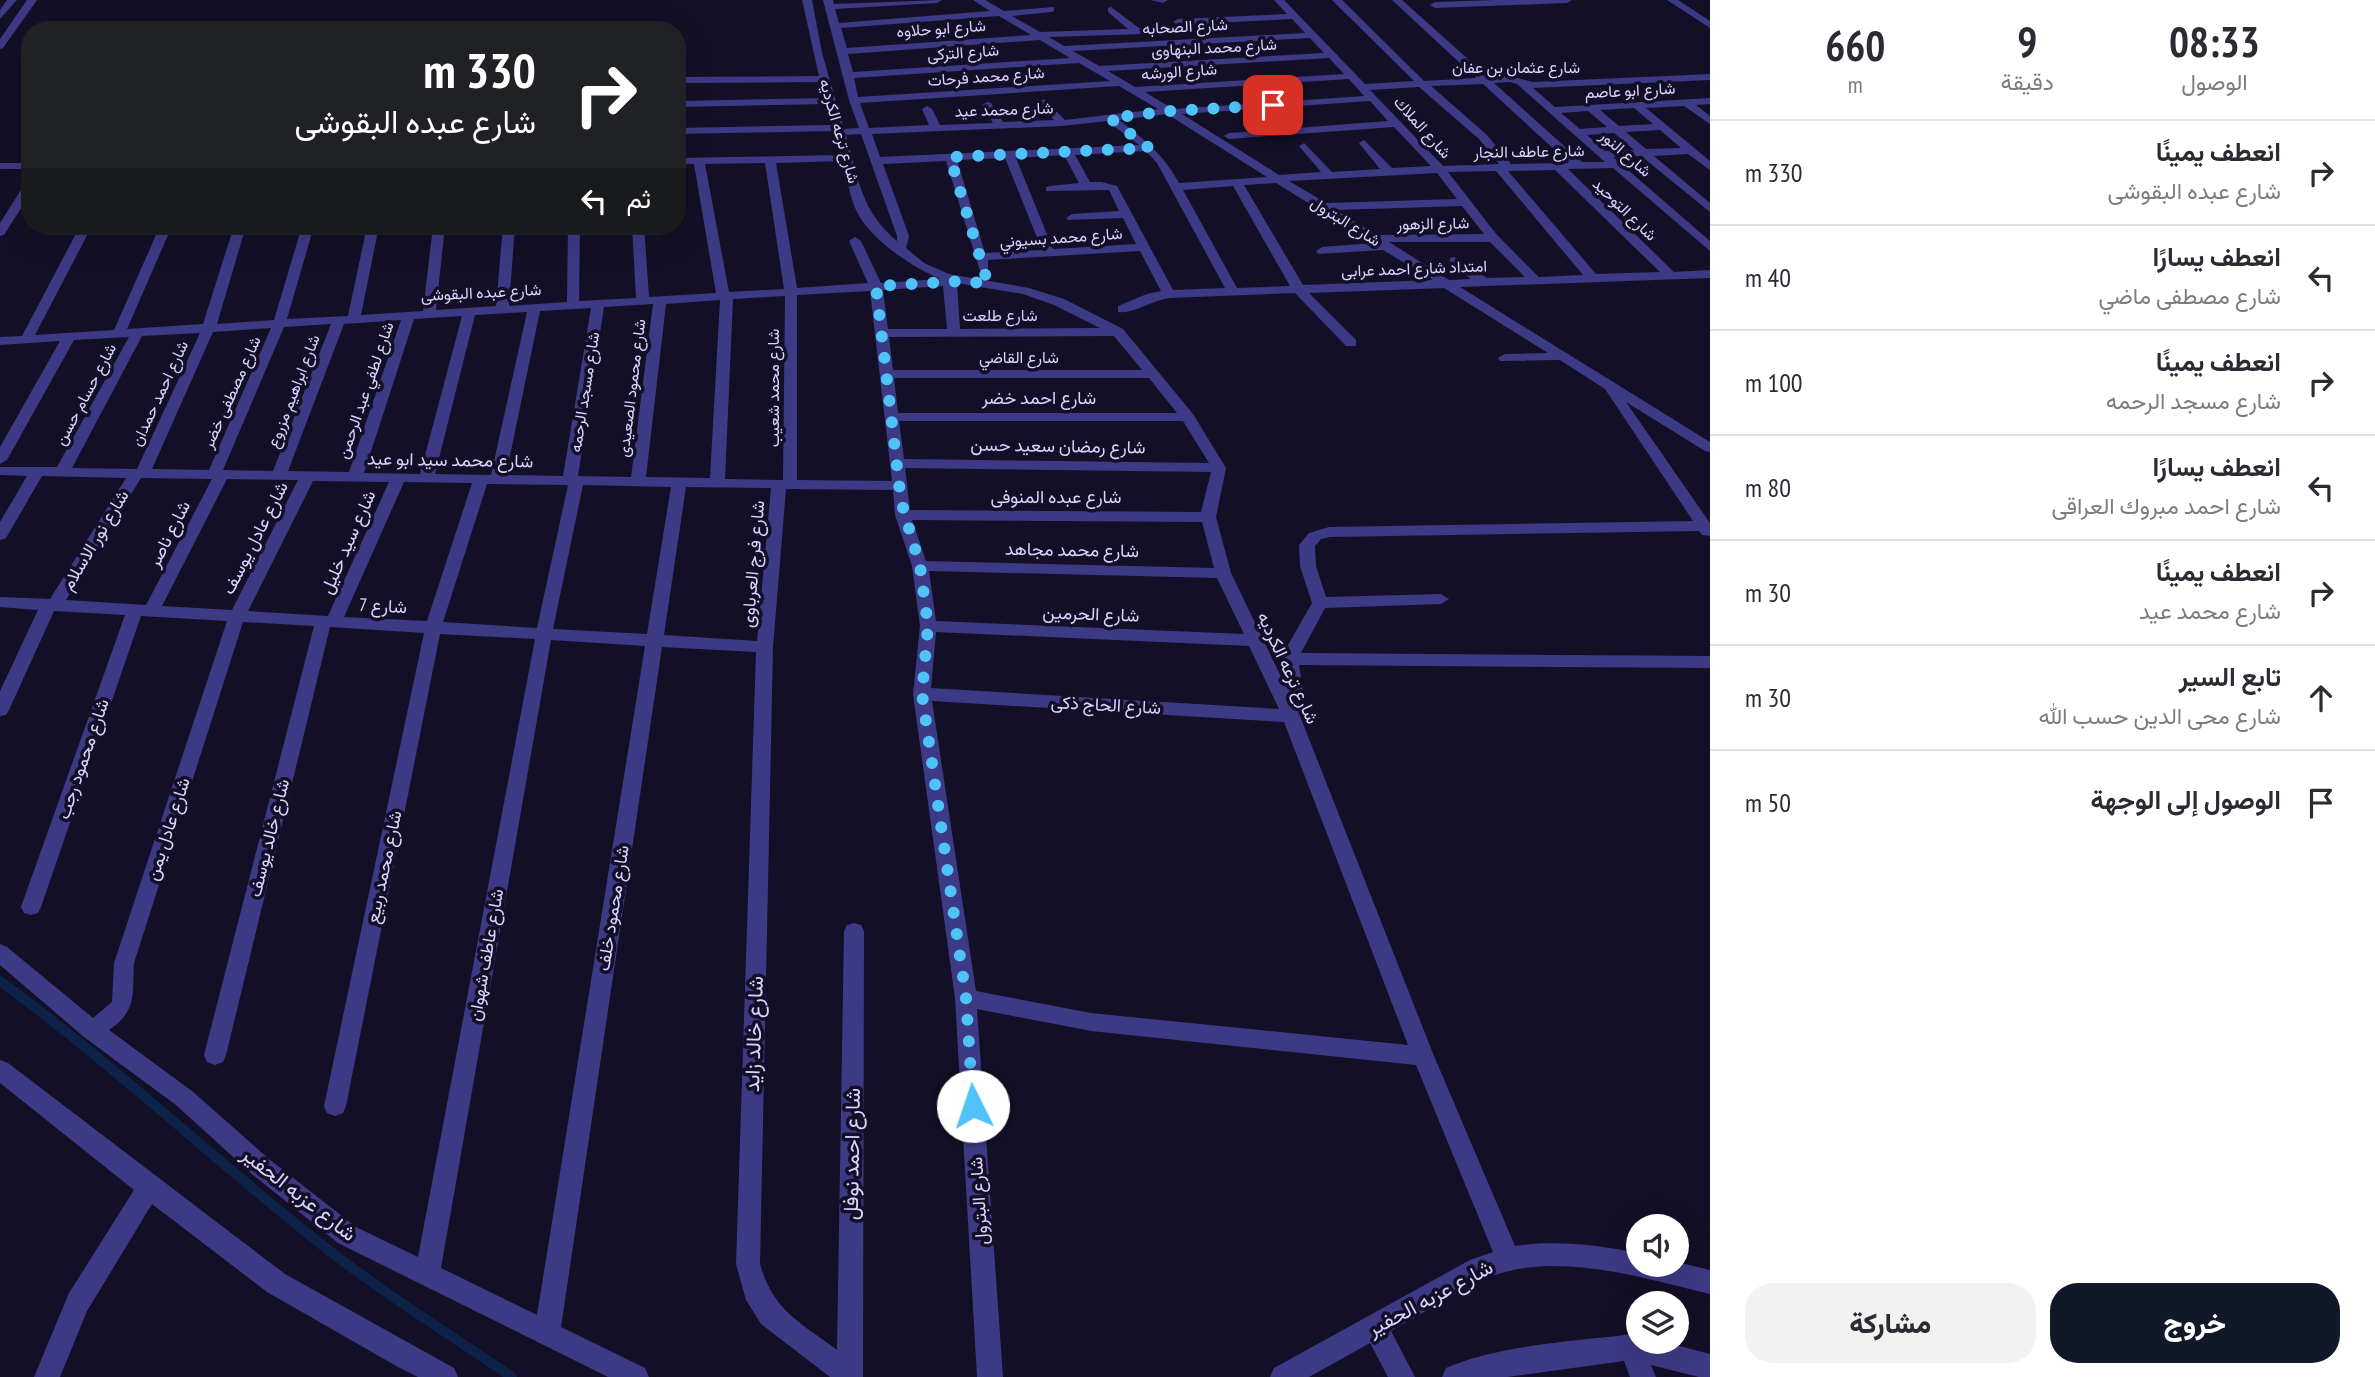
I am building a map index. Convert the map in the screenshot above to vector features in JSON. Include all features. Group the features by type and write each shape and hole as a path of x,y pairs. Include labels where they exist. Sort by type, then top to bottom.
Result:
{"street":[{"path":"1,13 12,0"},
{"path":"0,46 32,0"},
{"name":"شارع ترعه الكرديه","path":"807,0 825,79 862,210 874,228 919,265 957,281 988,284 1059,302 1118,332 1188,417 1219,468 1208,517 1223,573 1291,716 1423,1056 1508,1258"},
{"path":"829,3 937,0"},
{"path":"979,0 985,0"},
{"name":"شارع البترول","path":"979,0 1278,178 1710,448"},
{"path":"1156,0 1163,0"},
{"name":"شارع الملاك","path":"1279,0 1398,123 1440,169 1493,238 1536,281"},
{"path":"1337,0 1422,84 1483,136 1503,167 1593,279"},
{"path":"1397,0 1578,166"},
{"path":"1435,5 1567,0"},
{"path":"1672,0 1705,18 1710,25"},
{"name":"شارع ترعه الكرديه","path":"829,3 853,100 903,236 903,244 898,250"},
{"path":"836,26 1051,9"},
{"path":"1111,10 1136,31"},
{"name":"شارع ابو حلاوه","path":"843,51 1136,31 1293,16"},
{"path":"1023,27 1056,23"},
{"name":"شارع الصحابه","path":"1061,49 1311,35"},
{"name":"شارع محمد البنهاوى","path":"1097,69 1333,55"},
{"name":"شارع التركى","path":"848,75 1079,60"},
{"name":"شارع الورشه","path":"1133,90 1354,76"},
{"name":"شارع عثمان بن عفان","path":"1365,87 1510,79 1532,85 1710,77"},
{"path":"686,80 825,79"},
{"name":"شارع محمد فرحات","path":"853,100 1120,83"},
{"name":"شارع النور","path":"1521,83 1710,247"},
{"name":"شارع محمد عيد","path":"686,131 864,131 1062,123 1170,112 1375,98"},
{"path":"686,104 831,101"},
{"name":"شارع ابو عاصم","path":"1552,110 1710,101"},
{"path":"1044,102 1062,123"},
{"path":"1686,102 1710,121"},
{"path":"987,105 1000,125"},
{"path":"1636,105 1710,167"},
{"path":"1591,108 1710,209"},
{"path":"927,109 936,128"},
{"path":"1110,118 1149,148 1177,187 1233,292"},
{"path":"1229,136 1398,123"},
{"path":"1577,132 1662,127"},
{"path":"1364,143 1388,172"},
{"path":"1304,146 1329,175"},
{"path":"876,161 1149,148"},
{"path":"1602,154 1691,151"},
{"path":"1068,152 1086,186"},
{"path":"1009,155 1049,253"},
{"path":"950,157 988,284"},
{"path":"686,161 848,158"},
{"name":"شارع محمد شعيب","path":"770,159 791,291 785,484"},
{"path":"699,161 725,295 717,483"},
{"name":"شارع عاطف النجار","path":"1177,187 1440,169 1615,165"},
{"path":"0,166 21,166"},
{"name":"شارع التوحيد","path":"1558,166 1671,275"},
{"path":"1237,183 1299,290 1351,342"},
{"path":"1050,189 1105,185 1113,188 1169,294"},
{"path":"0,232 21,198"},
{"path":"1323,207 1465,202"},
{"path":"1072,218 1127,214"},
{"path":"26,340 81,235"},
{"path":"119,333 162,235"},
{"name":"شارع احمد حمدان","path":"139,474 209,327 237,235"},
{"name":"شارع مصطفى خضر","path":"218,475 280,322 305,235"},
{"name":"شارع ابراهيم مزروع","path":"279,476 347,318 370,235"},
{"path":"429,313 438,235"},
{"path":"502,308 508,235"},
{"path":"573,235 573,304"},
{"path":"639,235 643,300"},
{"name":"شارع الزهور","path":"1322,251 1379,242 1493,238"},
{"name":"شارع البترول","path":"855,241 876,286 903,515 920,566 928,626 922,694 966,998 990,1377"},
{"name":"شارع محمد بسيوني","path":"980,257 1144,247"},
{"path":"1454,261 1485,283"},
{"name":"امتداد شارع احمد عرابى","path":"1123,309 1151,297 1169,294 1710,274"},
{"path":"954,332 957,281"},
{"name":"شارع عبده البقوشى","path":"2,345 26,340 280,322 957,281"},
{"name":"شارع محمود الصعيدى","path":"638,482 660,299"},
{"name":"شارع مسجد الرحمه","path":"544,634 573,481 598,303"},
{"name":"شارع محمد ربيع","path":"335,1106 433,628 489,480 535,306"},
{"path":"426,478 470,310"},
{"name":"شارع لطفي عبد الرحمن","path":"355,477 410,314"},
{"name":"شارع حسام حسن","path":"62,472 138,332"},
{"name":"شارع طلعت","path":"881,332 1118,332"},
{"path":"0,460 69,337"},
{"path":"1505,358 1564,356"},
{"name":"شارع القاضي","path":"886,374 1153,374"},
{"path":"1608,385 1707,530"},
{"name":"شارع احمد خضر","path":"891,417 1188,417"},
{"name":"شارع رمضان سعيد حسن","path":"896,463 1219,468"},
{"name":"شارع محمد سيد ابو عيد","path":"0,471 899,486"},
{"path":"0,535 37,472"},
{"name":"شارع نور الاسلام","path":"0,710 51,605 139,474"},
{"name":"شارع ناصر","path":"143,611 218,475"},
{"name":"شارع عادل يوسف","path":"237,616 307,477"},
{"name":"شارع سيد خليل","path":"328,622 398,478"},
{"name":"شارع محمود خلف","path":"547,1334 679,483"},
{"name":"شارع فرج العرباوى","path":"765,647 785,484"},
{"name":"شارع عبده المنوفى","path":"903,515 1208,517"},
{"path":"1291,716 1294,690 1289,659 1320,603 1308,566 1307,545 1315,536 1329,532 1707,530"},
{"name":"شارع محمد مجاهد","path":"920,566 1223,573"},
{"path":"1320,603 1441,599"},
{"name":"شارع 7","path":"0,602 765,647"},
{"name":"شارع محمود رجب","path":"31,907 143,611"},
{"name":"شارع عادل يمن","path":"92,1030 113,1016 123,1004 124,963 237,616"},
{"name":"شارع خالد يوسف","path":"215,1055 328,622"},
{"name":"شارع الحرمين","path":"928,626 1253,640"},
{"name":"شارع عاطف شهوان","path":"428,1275 544,634"},
{"name":"شارع خالد زايد","path":"765,647 748,1264 755,1291 770,1315 850,1377"},
{"path":"1289,659 1710,662"},
{"name":"شارع الحاج ذكى","path":"922,694 1291,716"},
{"name":"شارع احمد نوفل","path":"850,1377 854,931"},
{"name":"شارع عزبه الحفير","path":"0,953 92,1030 184,1098 261,1167 347,1235 636,1377"},
{"path":"966,998 1091,1022 1423,1056"},
{"path":"0,1070 276,1283 406,1368 445,1377"},
{"path":"47,1377 78,1302 149,1187"},
{"name":"شارع عزبه الحفير","path":"1283,1377 1479,1269 1508,1258 1538,1255 1618,1261 1710,1282"},
{"path":"1375,1326 1402,1377"},
{"path":"1455,1377 1511,1363 1626,1348"},
{"path":"1635,1354 1643,1377"},
{"path":"1659,1354 1710,1367"}],"waterway":[{"path":"0,981 80,1043 336,1256 512,1377"}],"route":[{"path":"973,1106 966,998 922,694 928,626 920,566 903,515 876,286 965,281 988,284 950,157 1149,148 1110,118 1169,111 1273,105"}]}
